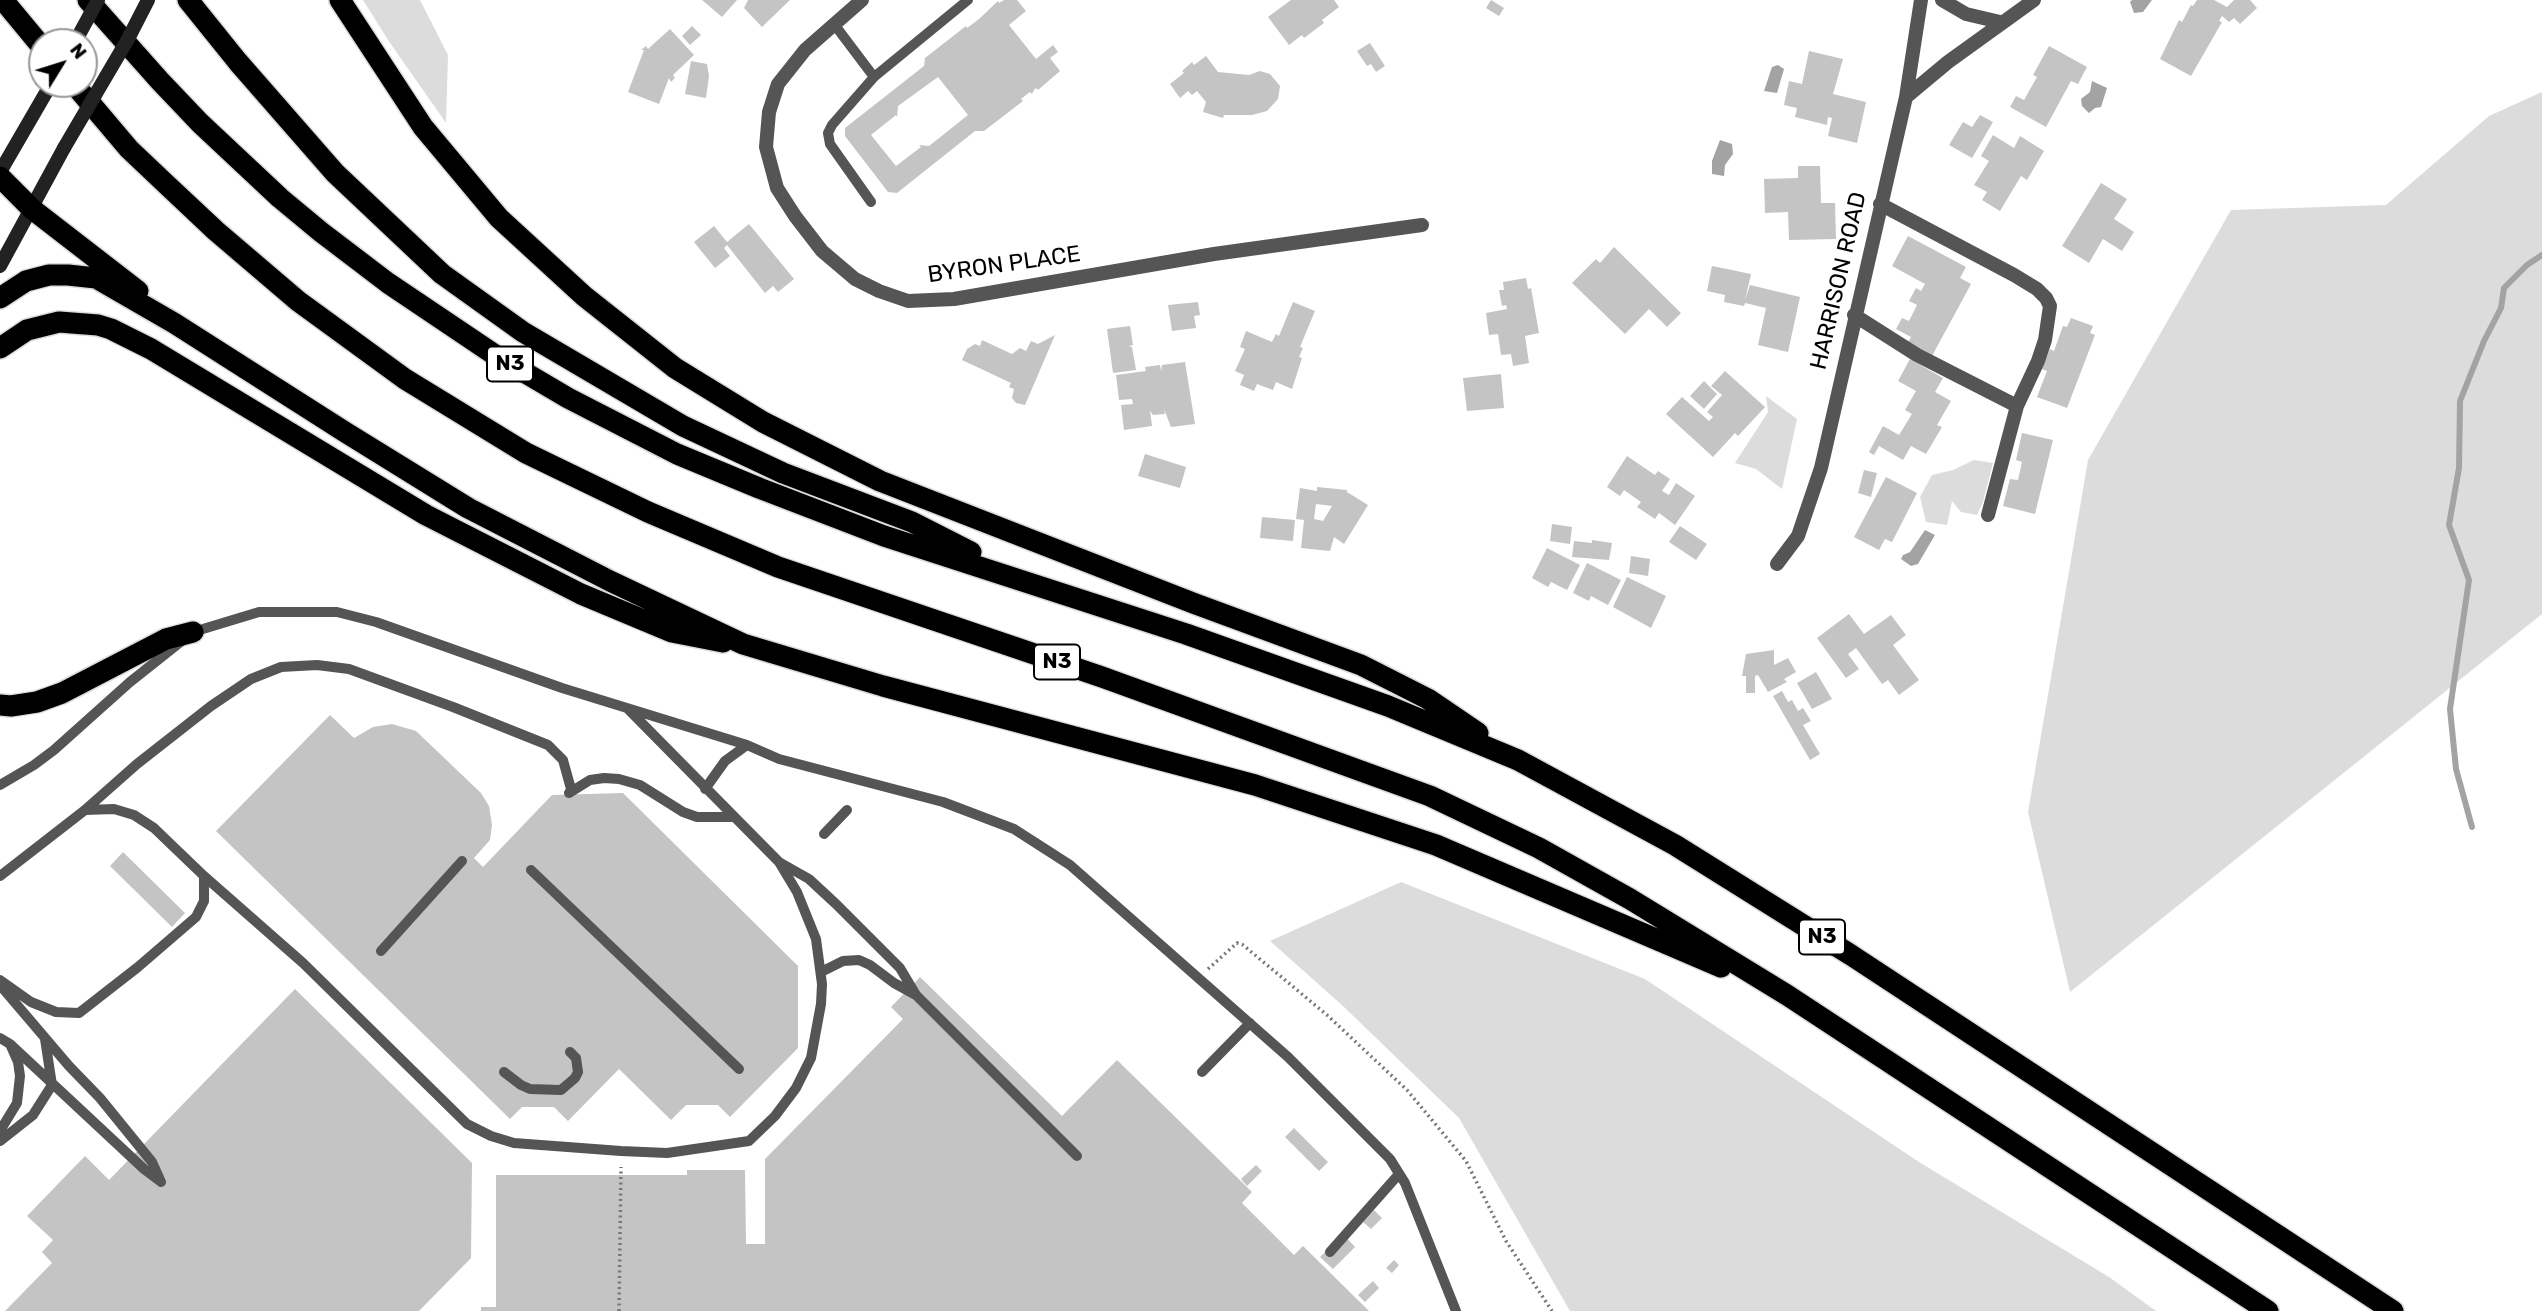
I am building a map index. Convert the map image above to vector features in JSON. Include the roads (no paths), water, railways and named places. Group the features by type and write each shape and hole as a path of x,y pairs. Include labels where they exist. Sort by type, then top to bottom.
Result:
{"highway":[{"path":"3,0 28,30"},
{"name":"N3","path":"88,0 160,81 280,198 387,283 495,355 568,398 677,454 884,536 1024,580 1388,706 1518,760 1675,845 1851,955 2393,1311"},
{"path":"188,0 335,173 442,274 523,332 683,426 783,473 912,522 1024,580"},
{"path":"340,0 424,127 499,218 584,296 675,369 763,422 880,481 1168,594 1361,665 1428,699 1518,760"},
{"name":"N3","path":"86,98 129,149 167,186 298,301 405,379 526,453 648,512 778,567 1102,677 1430,796 1562,860 1787,995 2268,1311"},
{"path":"0,175 32,209 128,283 174,323"},
{"path":"0,298 26,281 49,275 96,278 174,323 468,508 610,581 743,643 883,687 1255,785 1423,840 1787,995"},
{"path":"0,348 27,330 59,322 98,324 111,329 151,349 426,515 581,594 672,632 706,640 743,643"},
{"path":"0,705 37,702 166,639 193,632"}],"main road":[{"path":"83,28 98,0"},
{"path":"0,266 148,0"},
{"path":"0,175 44,98"}],"street":[{"name":"BYRON PLACE","path":"862,0 805,50 778,84 769,112 766,147 777,188 822,251 855,279 879,291 908,301 954,299 1214,254 1422,225"},
{"name":"HARRISON ROAD","path":"1777,564 1798,536 1821,468 1906,97 1921,0"},
{"path":"1942,0 1966,14 2000,22"},
{"path":"1906,97 2000,22 2034,0"},
{"path":"1880,204 2014,275 2037,289 2050,306 2045,340 2017,405 1988,515"},
{"path":"1854,315 1917,355 2017,405"}],"lane":[{"path":"871,202 830,144 828,133 838,116 874,77 968,0"},
{"path":"834,24 874,77"},
{"path":"2,781 54,750 130,682 193,632 259,612 337,612 376,622 499,667 747,745 779,759 943,802 1014,829 1070,865 1289,1057 1390,1159 1405,1183 1455,1311"},
{"path":"0,876 211,706 251,680 281,667 317,665 349,669 548,745 564,760 569,792 590,780 619,779 640,785 683,812 697,817 733,817"},
{"path":"85,810 114,809 134,815 154,828 204,876 303,962 467,1124 514,1143 621,1151 667,1153 749,1141 775,1116 804,1074 818,1029 821,972 811,921 779,862 628,709"},
{"path":"705,789 725,761 747,745"},
{"path":"824,834 847,810"},
{"path":"381,951 462,861"},
{"path":"779,862 809,878 836,904 900,968 916,995 1077,1156"},
{"path":"531,870 739,1069"},
{"path":"0,980 31,1002 56,1012 79,1013 196,917 204,901 204,876"},
{"path":"821,972 844,961 859,960 916,995"},
{"path":"0,985 100,1098 152,1162 161,1182 144,1170 37,1068 0,1038"},
{"path":"1202,1072 1250,1023"},
{"path":"0,1140 33,1115 52,1085 45,1038"},
{"path":"0,1130 16,1103 20,1089 18,1062 10,1044"},
{"path":"504,1072 530,1089 561,1090 578,1072 579,1066 570,1052"},
{"path":"1330,1252 1399,1174"}],"waterway":[{"path":"2472,827 2456,769 2450,709 2469,580 2449,525 2459,468 2460,401 2484,341 2501,308 2504,288 2527,265 2542,255"}]}
